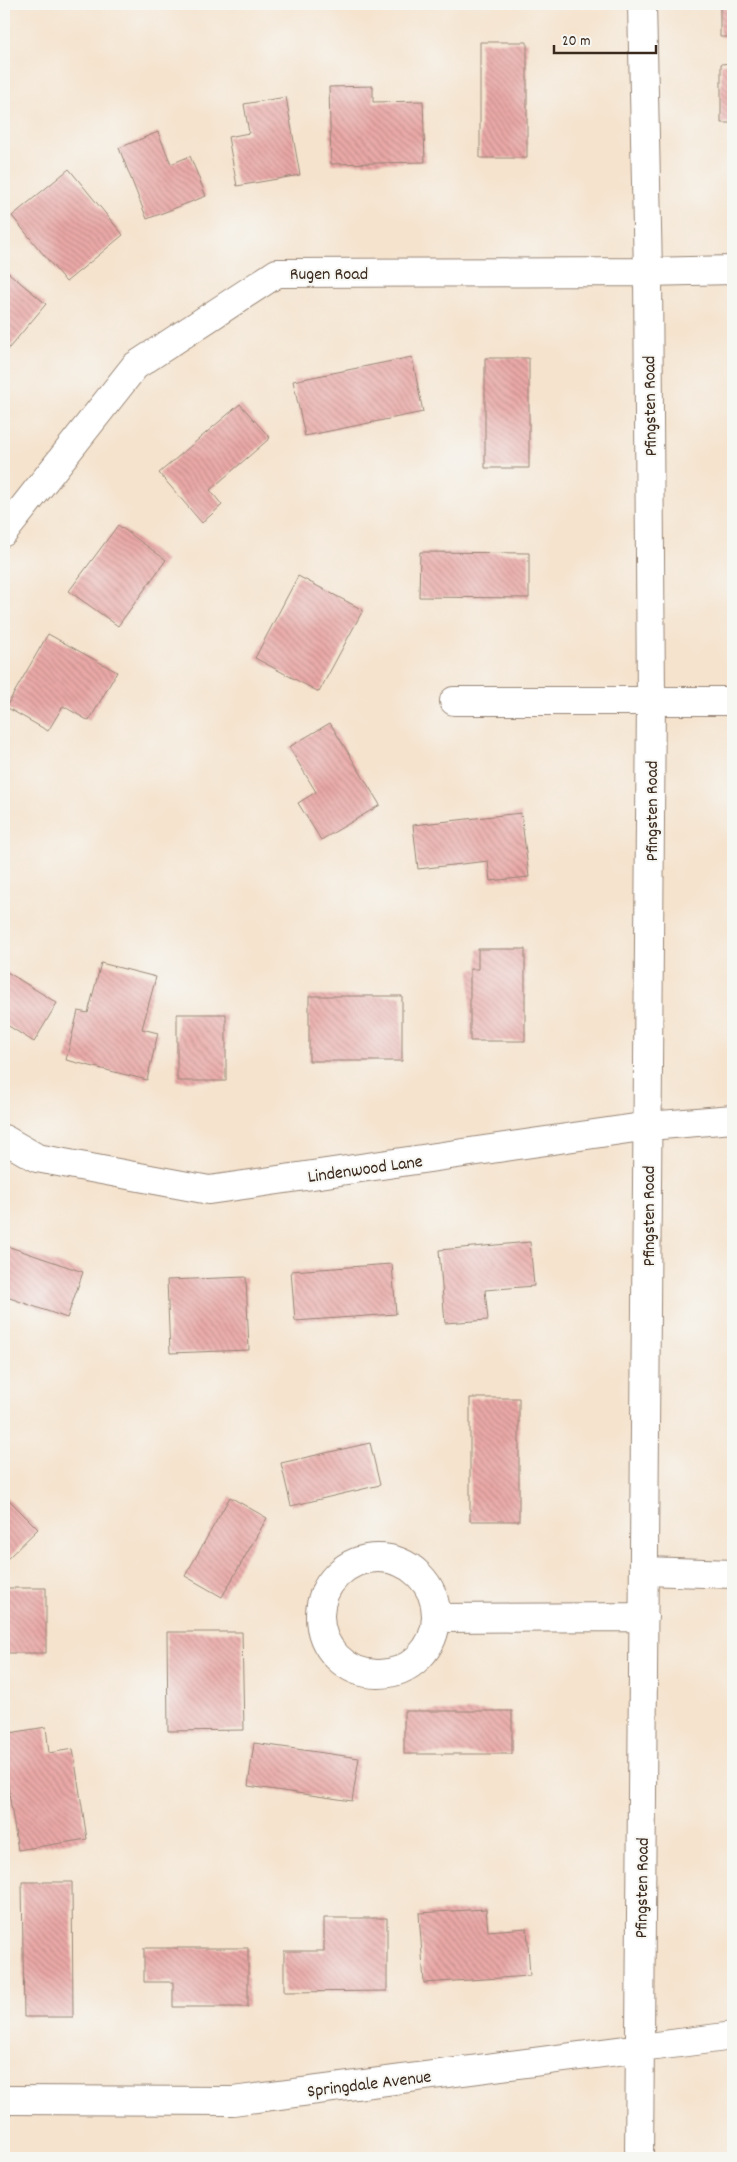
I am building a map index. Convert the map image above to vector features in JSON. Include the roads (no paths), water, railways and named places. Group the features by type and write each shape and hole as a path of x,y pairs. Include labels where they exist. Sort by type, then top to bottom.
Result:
{"street":[{"name":"Pfingsten Road","path":"639,2158 649,1126 651,699 648,272 642,4"},
{"name":"Rugen Road","path":"4,532 136,366 277,273 733,270"},
{"path":"454,700 651,699 733,701"},
{"name":"Lindenwood Lane","path":"4,1139 37,1158 209,1190 649,1126 733,1119"},
{"path":"380,1557 398,1560 414,1569 427,1582 435,1600 437,1618 433,1638 422,1655 406,1667 387,1674 367,1674 348,1666 332,1654 322,1636 319,1616 322,1596 331,1580 344,1567 362,1559 380,1557"},
{"path":"645,1570 733,1574"},
{"path":"437,1618 644,1618"},
{"name":"Springdale Avenue","path":"4,2100 233,2101 733,2036"}]}
